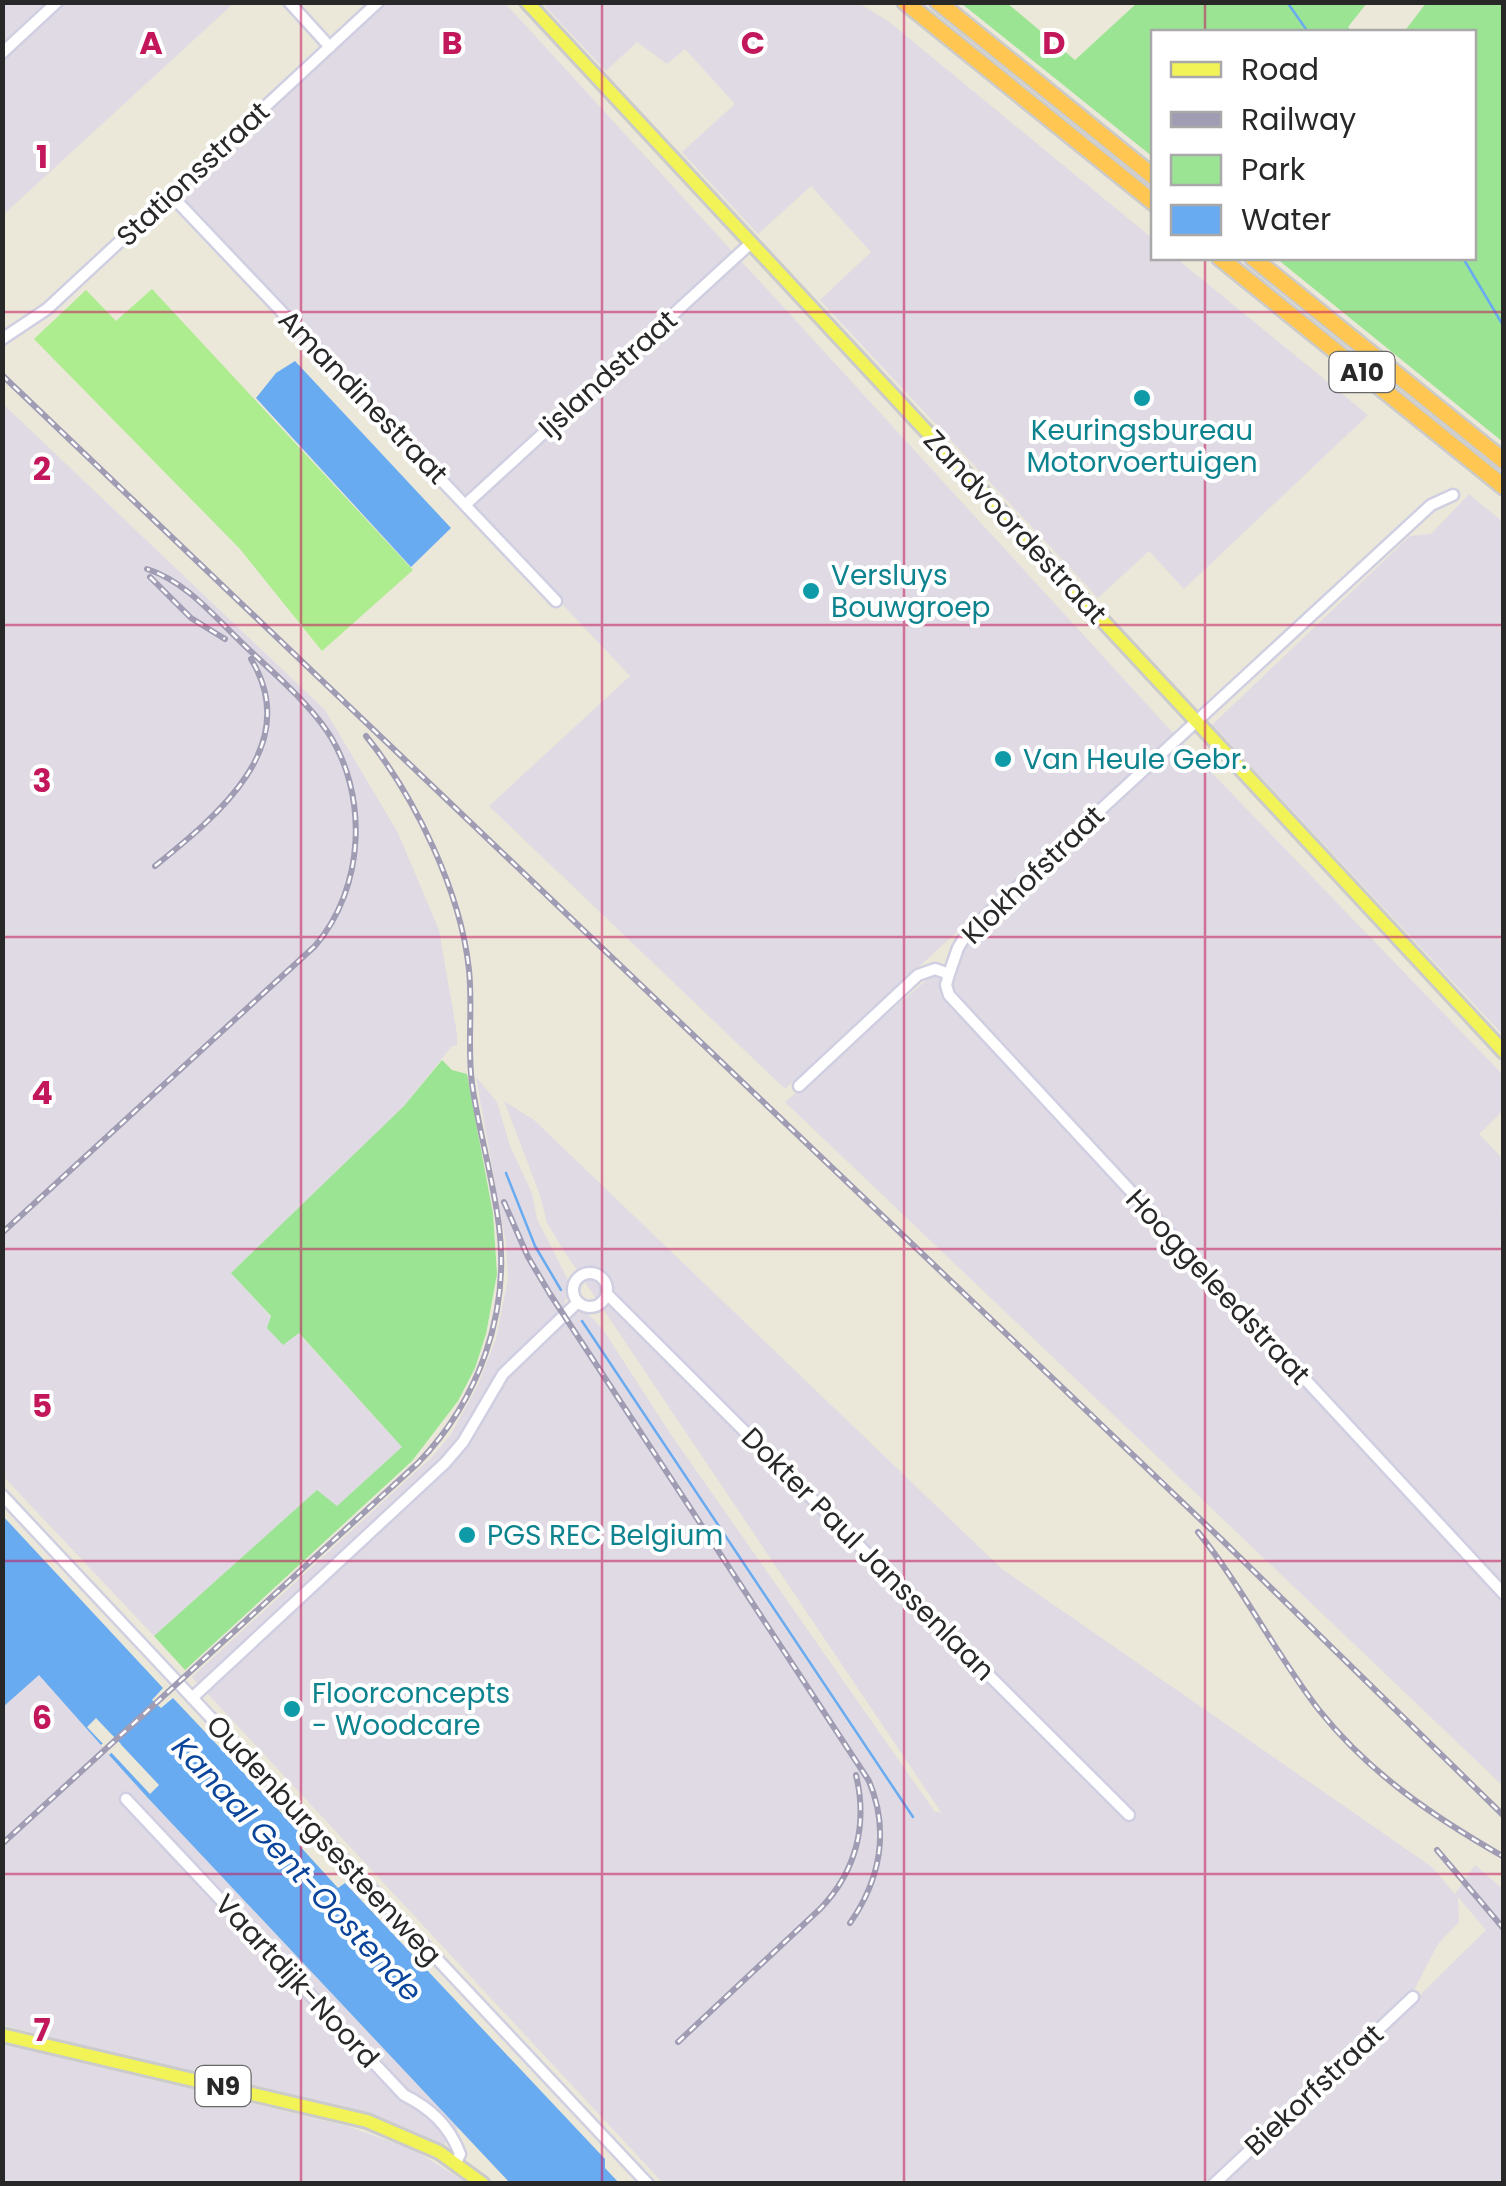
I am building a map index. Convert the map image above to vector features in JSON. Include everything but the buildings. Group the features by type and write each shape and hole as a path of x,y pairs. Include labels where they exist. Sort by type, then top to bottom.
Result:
{"highway":[{"path":"890,2 998,78"},
{"path":"905,2 1151,201"},
{"path":"938,2 1151,175"},
{"name":"A10","path":"1222,260 1504,486"},
{"name":"A10","path":"1255,260 1504,460"}],"main road":[{"name":"Zandvoordestraat","path":"527,2 1504,1052"},
{"name":"N9","path":"2,2034 368,2121 403,2134 456,2163 484,2184"}],"street":[{"path":"2,53 57,2"},
{"path":"290,2 330,47"},
{"name":"Stationsstraat","path":"2,338 46,309 378,2"},
{"name":"Amandinestraat","path":"170,194 556,601"},
{"name":"Ijslandstraat","path":"465,504 751,243"},
{"name":"Klokhofstraat","path":"799,1086 918,975 935,969 949,974 967,933 1430,505 1453,495"},
{"name":"Hooggeleedstraat","path":"949,974 946,985 950,995 1504,1594"},
{"name":"Dokter Paul Janssenlaan","path":"607,1294 596,1306 586,1307 578,1302 574,1284 590,1272 604,1279 607,1294 1129,1815"},
{"name":"Dokter Paul Janssenlaan","path":"192,1698 445,1463 463,1442 504,1374 578,1302"},
{"name":"Oudenburgsesteenweg","path":"2,1496 648,2184"},
{"name":"Vaartdijk-Noord","path":"126,1799 404,2095 428,2107 456,2144 460,2154 456,2163"},
{"name":"Biekorfstraat","path":"1214,2184 1413,1997"}],"shaded area":[{"path":"3,3 234,3 3,215"},
{"path":"387,3 505,3 1174,734 785,1089 489,806 630,676 177,196"},
{"path":"542,3 858,3 888,21 1151,237 1151,260 1178,260 1368,415 1184,589 1149,551 1098,598 820,300 871,252 811,186 758,234 682,152 735,104 685,49 667,64 637,42 606,71"},
{"path":"2,403 325,710 398,833 439,930 457,1034 457,1046 452,1046 404,1106 231,1273 271,1317 268,1328 283,1344 298,1333 402,1447 336,1507 316,1491 154,1636 3,1476"},
{"path":"1469,494 1503,522 1503,1035 1212,725 1410,536 1431,534"},
{"path":"1183,743 1503,1075 1503,1111 1479,1134 1504,1160 1500,1214 1504,1218 1503,1786 785,1102 966,946"},
{"path":"476,1077 497,1102 510,1146 532,1193 537,1219 570,1284 563,1308 569,1316 585,1311 602,1328 670,1433 935,1812 941,1812 547,1223 504,1101 534,1120 1002,1569 1432,1867 1455,1894 1475,1865 1503,1889 1503,2183 663,2183 192,1677 433,1456 451,1434 478,1385 496,1339 508,1279 506,1244","holes":["1458,1897 1486,1930 1419,1996 1414,1990 1438,1944 1459,1922"]},
{"path":"39,1674 147,1797 458,2128 442,2147 405,2128 3,2025 2,1707"},
{"path":"3,2044 347,2126 414,2150 467,2183 3,2183"}],"green space":[{"path":"961,3 1007,3 1075,60 1137,3 1367,3 1348,27 1351,30 1151,30 1151,155"},
{"path":"1426,3 1503,3 1503,442 1278,260 1476,260 1476,30 1406,30"},
{"path":"152,289 413,570 322,651 240,549 34,339 86,290 116,321"},
{"path":"442,1060 452,1070 467,1074 493,1214 497,1274 475,1368 458,1401 412,1461 185,1670 154,1636 317,1490 337,1506 402,1447 299,1333 283,1345 267,1328 271,1316 231,1273 404,1106"}],"water":[{"path":"295,361 451,528 411,567 256,398 276,373"},
{"name":"Kanaal Gent-Oostende","path":"2,1515 163,1688 152,1700 161,1708 173,1698 304,1837 298,1844 338,1888 345,1883 605,2159 605,2168 619,2183 510,2183 109,1755 121,1744 112,1735 101,1745 39,1675 3,1707"}],"pier":[{"path":"96,1718 159,1785 150,1794 108,1749 114,1744 112,1741 106,1747 87,1727"}],"waterway":[{"path":"1287,2 1307,30"},
{"path":"1464,260 1504,327"},
{"path":"506,1173 535,1246 561,1290"},
{"path":"582,1321 913,1817"}],"railway":[{"path":"2,375 1222,1540 1504,1816"},
{"path":"2,1233 315,946 332,923 352,869 356,840 350,783 327,731 298,696 198,600 147,569"},
{"path":"150,577 191,618 225,639"},
{"path":"155,866 227,801 260,750 267,721 265,691 251,659"},
{"path":"2,1844 418,1463 458,1412 486,1354 500,1291 501,1259 499,1226 472,1084 470,984 464,940 433,847 402,787 366,736"},
{"path":"504,1202 528,1257 550,1294 869,1781 879,1818 879,1855 869,1890 850,1923"},
{"path":"1198,1532 1303,1688 1339,1733 1404,1792 1504,1857"},
{"path":"678,2042 833,1894 856,1846 861,1812 856,1775"},
{"path":"1437,1850 1504,1929"}],"place":[{"name":"Keuringsbureau Motorvoertuigen","path":"1142,398"},
{"name":"Versluys Bouwgroep","path":"811,591"},
{"name":"Van Heule Gebr.","path":"1003,759"},
{"name":"PGS REC Belgium","path":"467,1535"},
{"name":"Floorconcepts - Woodcare","path":"292,1709"}]}
